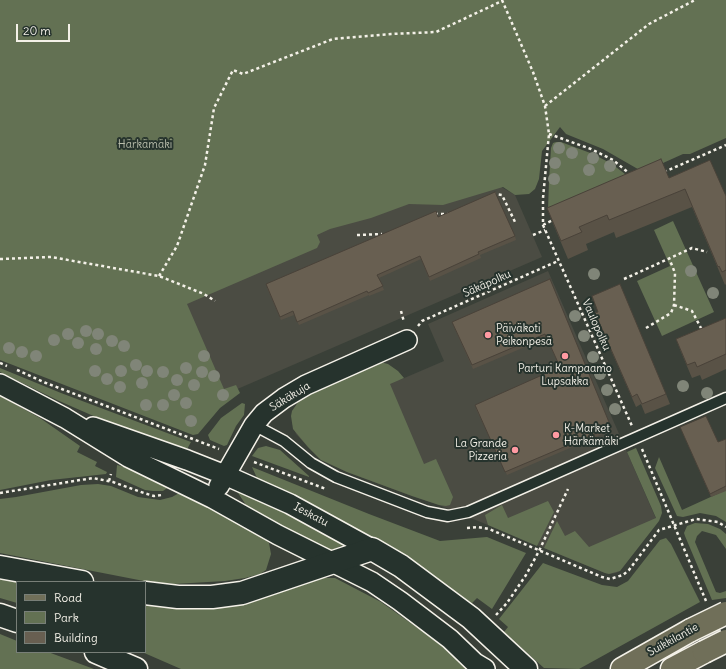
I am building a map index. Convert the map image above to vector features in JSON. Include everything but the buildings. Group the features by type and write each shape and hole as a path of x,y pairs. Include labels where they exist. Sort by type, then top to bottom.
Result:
{"main road":[{"path":"146,593 178,597 212,597 242,593 372,549"},
{"name":"Ieskatu","path":"372,549 401,566 466,614 481,626 526,669"},
{"path":"0,567 77,581"},
{"name":"Suikkilantie","path":"622,669 691,630 717,608"},
{"path":"0,615 16,621"},
{"path":"672,669 726,641"},
{"path":"98,653 136,669"}],"street":[{"name":"Säkäkuja","path":"212,498 254,426 264,413 284,398 306,385 407,334"},
{"name":"Ieskatu","path":"0,384 65,418 128,457 212,498 278,535 372,582 450,639 480,667"},
{"name":"Ieskatu","path":"65,418 132,440 225,475 290,504 372,549"}],"lane":[{"path":"254,426 284,441 311,462 336,477 427,512 448,516 468,512 726,398"}],"path":[{"path":"159,276 177,246 205,166 214,108 233,70 243,74 333,39 436,32 502,0"},
{"name":"Vaulopolku","path":"502,0 533,72 545,106 549,134 543,198 543,225 674,525 717,608"},
{"path":"545,106 650,24 695,0"},
{"path":"549,134 591,149 613,160 633,178"},
{"path":"660,174 726,145"},
{"path":"489,197 496,194 502,195 516,224"},
{"path":"432,214 448,214 455,211"},
{"path":"543,225 557,219"},
{"path":"533,235 545,230"},
{"path":"357,235 385,234"},
{"path":"624,279 692,248 707,252"},
{"path":"0,259 51,257 159,276 204,294 215,301"},
{"path":"646,328 671,313 674,305 675,273 669,258"},
{"name":"Säkäpolku","path":"422,321 558,261"},
{"path":"674,305 692,311 702,330"},
{"path":"401,312 407,334"},
{"path":"0,363 46,383 223,451"},
{"path":"109,481 111,474"},
{"path":"0,493 93,478 109,481 154,496 164,495"},
{"path":"494,618 507,603 526,575 568,489"},
{"path":"674,525 696,519 718,522 726,527"}],"shaded area":[{"path":"464,165 515,195 542,257 219,397 173,291"},
{"path":"548,271 657,521 620,571 616,573 605,573 439,505 347,472 321,460 296,434 292,423 292,411 299,401 402,379 444,361 428,324"}],"green space":[{"name":"Härkämäki","path":"0,0 726,0 726,138 690,154 683,154 643,172 603,149 566,134 560,127 542,151 539,179 535,189 529,194 515,195 503,187 443,205 409,204 371,218 330,229 317,235 320,242 317,248 187,304 224,389 236,385 240,393 220,408 198,434 193,435 0,360"},
{"path":"561,142 593,154 612,164 625,174 630,181 552,215 548,210 549,181 551,148 553,143"},
{"path":"673,221 714,312 662,336 637,281 670,266 654,230"},
{"path":"380,362 388,364 398,371 404,378 390,384 424,464 436,459 453,497 450,505 439,505 412,496 347,472 321,460 293,429 291,416 292,411 299,401 310,393"},
{"path":"0,368 61,393 191,442 185,453 114,425 57,400 0,372"},
{"path":"0,396 40,418 80,446 77,452 97,462 95,466 107,472 106,474 51,480 0,490"},
{"path":"242,403 245,404 244,415 236,426 227,445 224,446 210,440 208,435 221,418"},
{"path":"266,446 280,450 309,477 252,456 258,448"},
{"path":"636,448 661,506 662,513 659,521 620,571 609,574 605,573 544,548 557,521 565,536 575,531 589,547 656,518 627,452"},
{"path":"659,457 682,510 726,490 726,522 716,516 700,513 683,517 677,516 655,468"},
{"path":"117,465 136,470 170,486 163,491 145,490 116,477"},
{"path":"252,467 440,541 487,537 526,553 492,609 477,598 472,603 269,486 257,478"},
{"path":"98,484 111,486 138,497 160,500 172,497 181,492 264,536 269,543 271,554 266,570 260,574 245,578 225,581 174,584 149,582 0,553 0,499 81,485"},
{"path":"241,490 345,541 343,545 330,551 323,550 252,511 238,493 238,491"},
{"path":"548,501 554,512 537,546 488,525 485,515 502,505 508,518"},
{"path":"695,523 708,524 720,529 726,534 726,549 716,535 702,531 697,536 695,542 716,592 720,593 726,591 726,598 712,600 685,536 684,533 687,526"},
{"path":"666,538 671,544 700,602 579,669 544,668 504,632 508,627 499,619 543,563 602,585 617,587 628,581 660,540"},
{"path":"0,575 33,581 16,581 16,603 0,598"},
{"path":"318,578 335,578 381,602 440,644 467,669 181,669 144,653 146,653 146,602"},
{"path":"0,634 16,641 16,653 51,653 94,669 0,669"}],"place":[{"name":"Päiväkoti Peikonpesä","path":"488,335"},
{"name":"Parturi Kampaamo Lupsakka","path":"565,356"},
{"name":"K-Market Härkämäki","path":"556,435"},
{"name":"La Grande Pizzeria","path":"515,450"}]}
